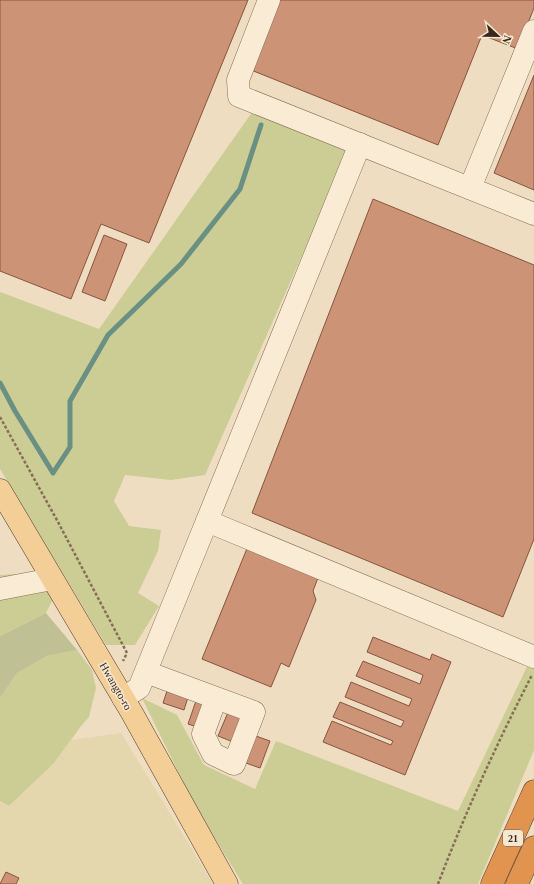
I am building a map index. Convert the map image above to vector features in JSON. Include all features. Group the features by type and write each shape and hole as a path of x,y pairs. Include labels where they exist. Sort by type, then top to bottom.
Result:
{"highway":[{"name":"21","path":"492,884 534,791"},
{"name":"21","path":"517,884 534,847"}],"main road":[{"name":"Hwangto-ro","path":"0,490 118,690 227,884"}],"lane":[{"path":"268,0 238,80 239,96 534,214"},
{"path":"470,188 534,31"},
{"path":"118,690 139,688 360,144"},
{"path":"207,521 534,657"},
{"path":"0,590 52,579"},
{"path":"146,672 216,698"}],"path":[{"path":"0,417 58,522 127,653 118,690"},
{"path":"438,884 456,836 515,708 534,672"}],"shaded area":[{"path":"121,733 213,884 0,884 0,801 9,806 54,763 71,740"}],"green space":[{"path":"253,111 348,151 205,475 171,480 125,475 114,501 129,526 161,530 158,551 138,593 159,606 135,645 106,645 0,469 0,292 99,329"},
{"path":"35,573 53,599 46,613 0,636 0,575"},
{"path":"46,613 77,650 47,656 17,673 0,698 0,636"},
{"path":"77,650 92,670 96,688 89,717 54,763 9,806 0,801 0,698 17,673 47,656"},
{"path":"534,652 534,750 478,884 243,884 195,806 142,698 177,715 204,765 255,789 276,741 458,811"}],"building":[{"path":"0,0 248,0 149,243 101,224 71,299 0,271"},
{"path":"273,0 534,0 534,8 518,49 482,35 438,145 246,68"},
{"path":"534,75 534,190 494,173"},
{"path":"373,199 534,265 534,539 503,617 252,513"},
{"path":"104,235 127,244 105,301 82,292"},
{"path":"248,546 319,575 313,591 316,600 289,667 281,663 271,687 202,659"},
{"path":"373,637 430,660 432,654 451,662 405,775 323,742 332,721 391,745 393,741 333,717 340,702 401,727 404,721 345,697 351,682 409,706 412,699 356,676 363,661 420,684 423,675 367,652"},
{"path":"168,688 189,694 184,710 163,703"},
{"path":"197,698 213,704 203,729 188,724"},
{"path":"229,710 243,716 233,742 218,736"},
{"path":"253,735 270,741 260,768 243,762"},
{"path":"6,872 19,878 16,884 0,884"}],"waterway":[{"path":"0,383 15,411 53,473 70,447 70,401 108,335 181,264 240,189 261,125"}]}
